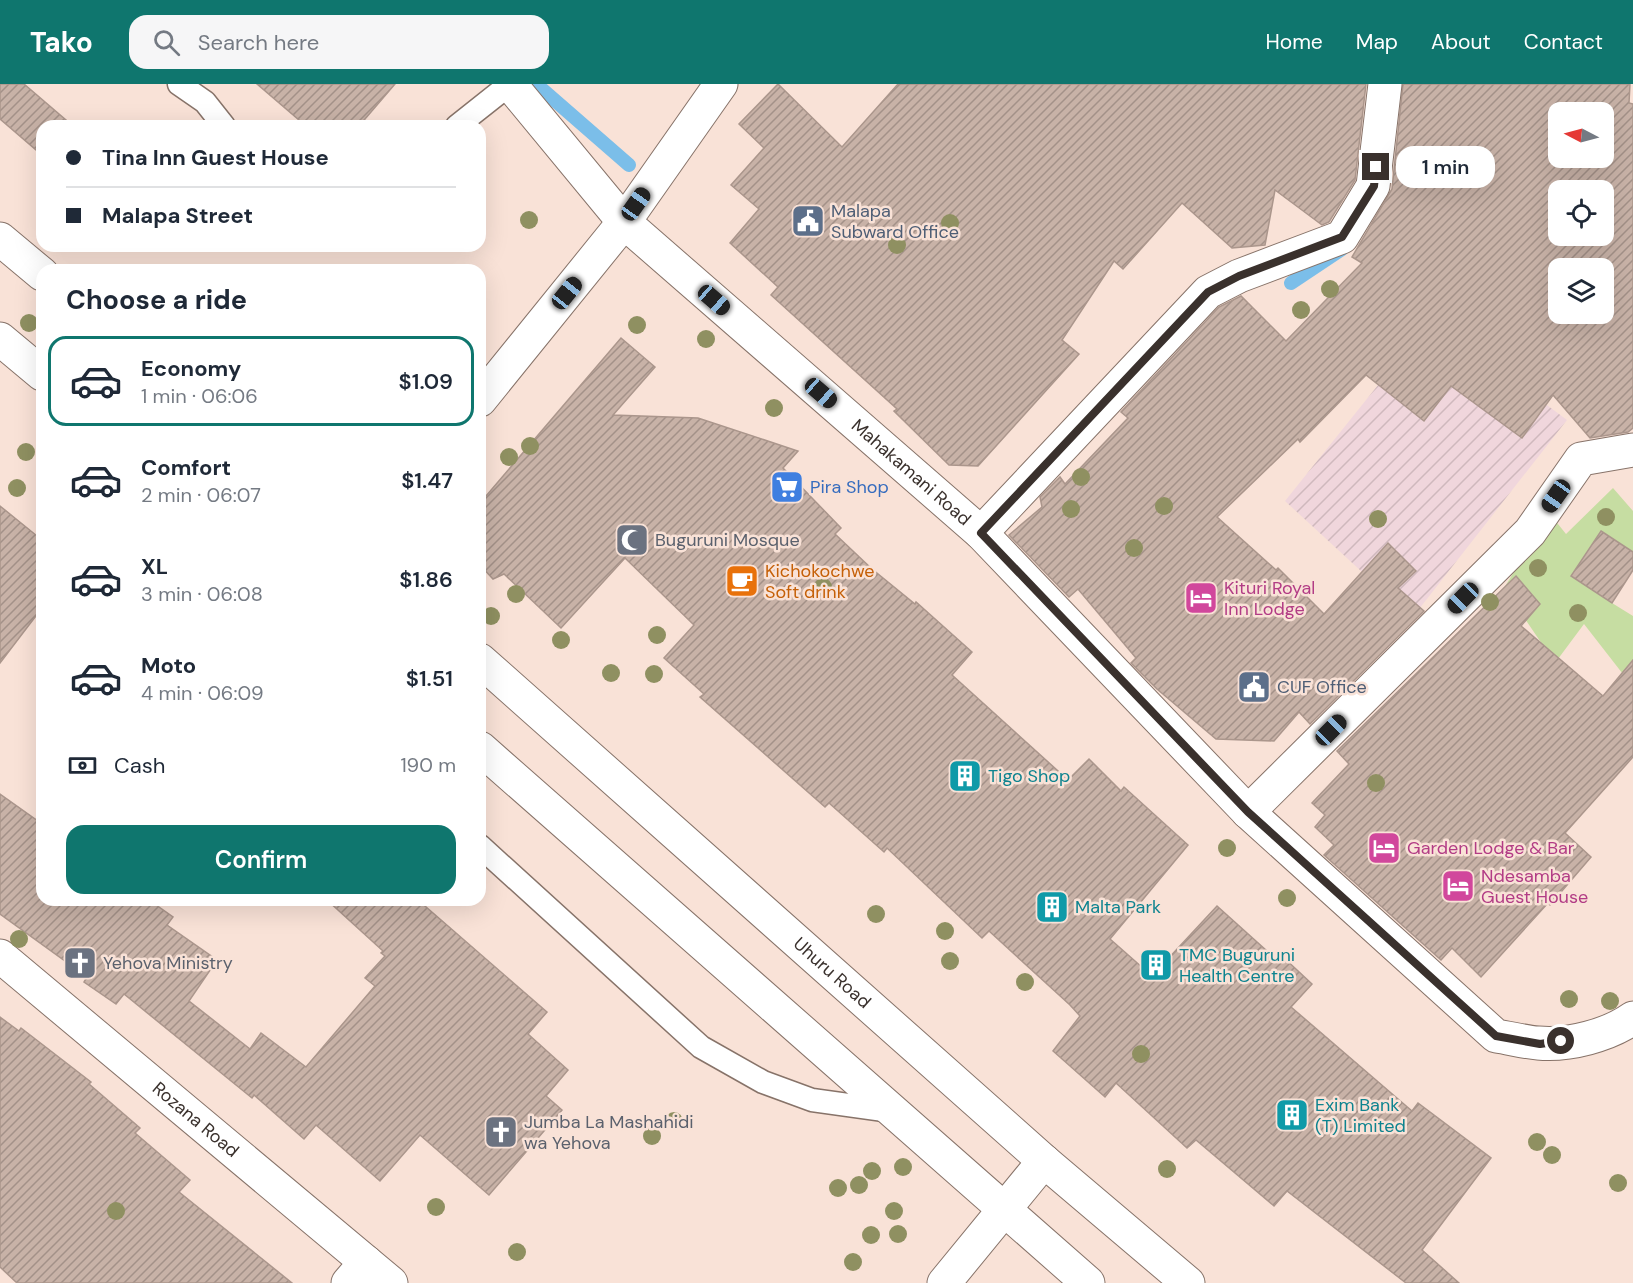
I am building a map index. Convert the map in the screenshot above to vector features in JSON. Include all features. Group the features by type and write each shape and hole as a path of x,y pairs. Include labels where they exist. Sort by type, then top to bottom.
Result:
{"street":[{"name":"Mahakamani Road","path":"510,84 624,222 981,533 1248,812 1496,1036 1540,1044 1582,1039 1619,1028 1633,1018"},
{"path":"486,393 624,222 722,84"},
{"path":"981,533 1208,292 1239,276 1342,237 1374,186 1385,84"},
{"path":"0,239 36,269"},
{"path":"0,339 36,369"},
{"path":"1248,812 1530,532 1581,459 1633,450"},
{"name":"Uhuru Road","path":"486,665 1044,1161 1188,1283"},
{"path":"486,753 1088,1283"},
{"name":"Rozana Road","path":"0,957 357,1273 391,1283"},
{"path":"944,1283 1044,1161"}],"lane":[{"path":"179,84 205,102 219,120"},
{"path":"465,120 510,84"},
{"path":"486,851 701,1047 764,1082 812,1100 891,1111"}],"shaded area":[{"path":"1431,319 1567,420 1412,618 1285,501"}],"green space":[{"path":"1613,488 1633,511 1633,562 1612,603 1633,616 1633,687 1584,624 1555,663 1504,588 1550,514 1566,534"}],"building":[{"path":"0,84 24,84 66,120 36,120 36,150 0,119"},
{"path":"257,84 395,84 364,120 299,120"},
{"path":"778,84 842,147 898,84 1366,84 1355,180 1329,222 1322,225 1275,190 1265,245 1232,248 1182,203 1123,269 1114,261 1062,340 1079,354 978,466 949,465 894,411 897,409 771,295 778,287 730,243 759,209 731,185 764,148 739,124"},
{"path":"1403,84 1630,84 1629,103 1633,104 1633,428 1628,432 1590,438 1553,395 1522,438 1451,386 1424,421 1366,375 1300,442 1298,439 1217,517 1276,570 1278,568 1324,614 1388,543 1416,571 1398,588 1424,611 1310,724 1299,712 1274,741 1216,739 1157,689 1131,663 1136,658 1078,589 1069,597 1009,535 1042,507 1040,497 1060,477 1065,484 1128,418 1121,412 1219,307 1241,296 1286,341 1362,263 1352,257 1392,189"},
{"path":"621,338 655,367 613,415 698,418 798,451 783,468 841,528 835,534 872,569 915,604 916,602 972,652 952,675 1068,780 1089,759 1121,791 1124,787 1188,845 1110,939 1152,976 1217,906 1277,960 1281,955 1312,984 1291,1007 1412,1111 1418,1103 1491,1158 1422,1250 1459,1283 1406,1283 1287,1191 1274,1206 1196,1140 1187,1148 1116,1083 1105,1097 1053,1051 1080,1016 1070,1005 989,931 982,938 887,848 884,852 829,803 825,807 700,697 704,694 664,658 694,625 625,558 561,628 504,574 493,579 486,571 486,496"},
{"path":"0,506 36,535 36,616 0,663"},
{"path":"1601,531 1633,552 1633,570 1612,603 1571,576"},
{"path":"1516,576 1540,604 1521,626 1603,696 1633,660 1633,757 1565,833 1591,857 1550,905 1548,903 1481,977 1452,948 1441,960 1324,855 1334,845 1315,827 1325,815 1312,803 1349,764 1337,751"},
{"path":"0,794 36,820 36,906 157,906 173,917 167,925 217,960 189,1001 250,1049 261,1033 306,1067 375,986 365,978 385,956 381,953 383,951 334,906 425,906 547,1012 528,1034 568,1070 546,1096 562,1110 489,1195 420,1135 380,1181 316,1125 304,1139 254,1095 252,1098 124,994 116,1004 84,982 87,977 0,914"},
{"path":"0,1017 19,1031 21,1028 91,1082 89,1084 140,1128 135,1133 190,1180 179,1192 292,1283 17,1283 0,1267"}],"waterway":[{"path":"536,84 629,165"},
{"path":"1291,283 1342,249"}],"place":[{"name":"Malapa Subward Office","path":"808,221"},
{"name":"Pira Shop","path":"787,487"},
{"name":"Buguruni Mosque","path":"632,540"},
{"name":"Kichokochwe Soft drink","path":"742,581"},
{"name":"Kituri Royal Inn Lodge","path":"1201,598"},
{"name":"CUF Office","path":"1254,687"},
{"name":"Tigo Shop","path":"965,776"},
{"name":"Garden Lodge & Bar","path":"1384,848"},
{"name":"Ndesamba Guest House","path":"1458,886"},
{"name":"Malta Park","path":"1052,907"},
{"name":"Yehova Ministry","path":"80,963"},
{"name":"TMC Buguruni Health Centre","path":"1156,965"},
{"name":"Exim Bank (T) Limited","path":"1292,1115"},
{"name":"Jumba La Mashahidi wa Yehova","path":"501,1132"}],"route":[{"path":"1376,167 1374,186 1365,204 1342,237 1239,276 1208,292 981,533 1248,812 1496,1036 1540,1044 1561,1041"}]}
